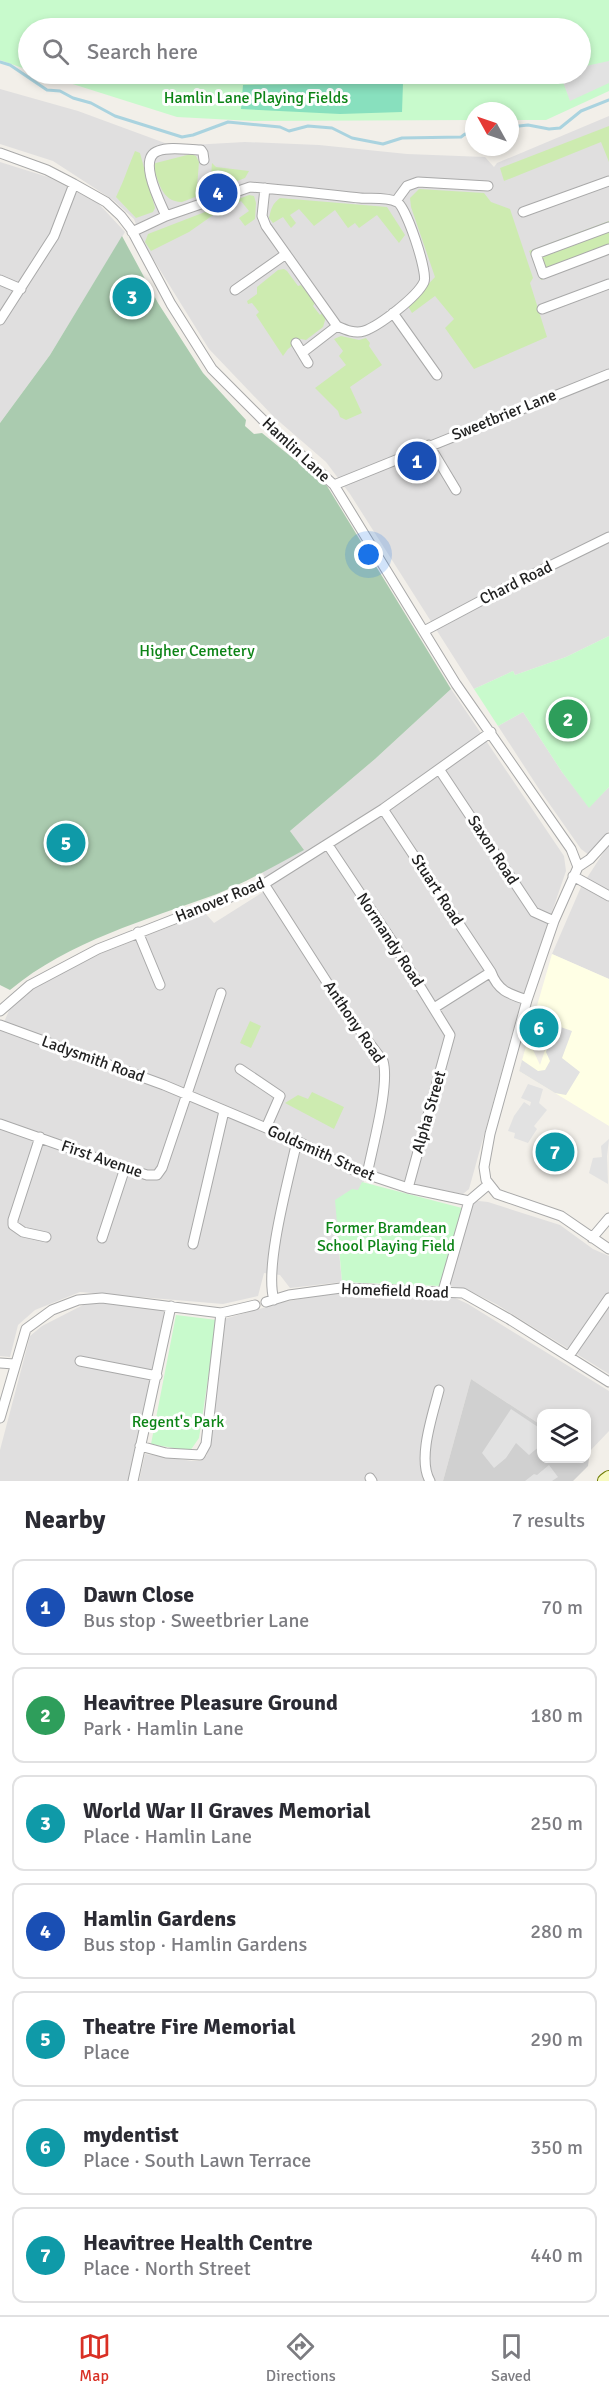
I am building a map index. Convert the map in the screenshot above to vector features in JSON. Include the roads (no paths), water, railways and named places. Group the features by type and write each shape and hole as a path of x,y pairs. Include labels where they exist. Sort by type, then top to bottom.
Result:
{"main road":[{"path":"605,1481 609,1478"}],"street":[{"path":"166,216 150,174 148,162 151,155 163,150 201,150 204,153 204,160"},
{"name":"Hamlin Lane","path":"0,153 47,170 112,207 132,232 171,303 212,369 263,420 334,485 456,684 571,849 575,871"},
{"path":"523,212 609,181"},
{"path":"396,201 407,186 417,182 488,186"},
{"path":"0,320 54,236 74,184"},
{"path":"132,232 166,216 250,187 265,188 396,201 404,210 425,269 425,281 393,313 364,331 356,333 338,326 286,254 262,216 265,188"},
{"path":"609,227 536,254 543,274 609,249"},
{"path":"235,290 286,254"},
{"path":"0,280 21,289"},
{"path":"542,309 609,284"},
{"path":"393,313 437,375"},
{"path":"302,353 338,326"},
{"path":"296,343 308,363"},
{"name":"Sweetbrier Lane","path":"334,485 609,374"},
{"path":"429,445 456,490"},
{"name":"Chard Road","path":"424,632 493,594 609,537"},
{"name":"Hanover Road","path":"0,1011 30,985 64,966 138,933 264,884 328,845 491,732"},
{"name":"Saxon Road","path":"439,769 534,912 554,921"},
{"name":"Stuart Road","path":"383,808 500,989 527,1000"},
{"path":"609,838 590,860 575,871 554,921 527,1000 486,1155 485,1174 489,1184 502,1197 561,1216 609,1249"},
{"name":"Normandy Road","path":"328,845 450,1035"},
{"path":"575,871 609,896"},
{"name":"Anthony Road","path":"264,884 346,1012 383,1061 385,1068 382,1099 367,1174"},
{"path":"138,933 160,985"},
{"path":"434,1008 490,972"},
{"path":"186,1095 221,993"},
{"name":"Ladysmith Road","path":"0,1025 186,1095"},
{"name":"Alpha Street","path":"408,1188 450,1035"},
{"path":"240,1069 280,1096 266,1128"},
{"name":"Goldsmith Street","path":"186,1095 297,1141 367,1174 408,1188 469,1201"},
{"name":"First Avenue","path":"0,1124 125,1168 147,1175 157,1175 186,1095"},
{"path":"192,1244 224,1111"},
{"path":"40,1137 13,1220 14,1225 23,1232 46,1237"},
{"name":"Homefield Road","path":"297,1141 272,1262 270,1301 306,1292 341,1288 443,1291 474,1297 609,1382"},
{"path":"102,1238 125,1168"},
{"path":"443,1291 469,1201 489,1184"},
{"path":"592,1239 609,1218"},
{"path":"0,1418 26,1329 29,1324 52,1310 72,1302 102,1298 221,1313 255,1305"},
{"path":"569,1356 609,1298"},
{"path":"133,1481 171,1306"},
{"path":"140,1446 166,1453 200,1455 206,1444 221,1313"},
{"path":"80,1361 157,1376"},
{"path":"0,1362 14,1364"},
{"path":"430,1481 424,1467 429,1430 439,1390"}],"waterway":[{"path":"0,62 18,70"},
{"path":"38,84 47,90 60,91 73,98 91,103 115,116 182,137 228,122 280,127 289,131 308,126 332,128 352,138 383,144 402,138 461,137 465,134"},
{"path":"519,126 560,128 581,111 609,100"}],"place":[{"name":"Hamlin Gardens","path":"218,193"},
{"name":"World War II Graves Memorial","path":"132,297"},
{"name":"Dawn Close","path":"417,461"},
{"name":"Heavitree Pleasure Ground","path":"568,719"},
{"name":"Theatre Fire Memorial","path":"66,843"},
{"name":"mydentist","path":"539,1028"},
{"name":"Heavitree Health Centre","path":"555,1152"}],"park label":[{"name":"Hamlin Lane Playing Fields","path":"256,98"},
{"name":"Higher Cemetery","path":"197,651"},
{"name":"Former Bramdean School Playing Field","path":"386,1237"},
{"name":"Regent's Park","path":"178,1422"}]}
